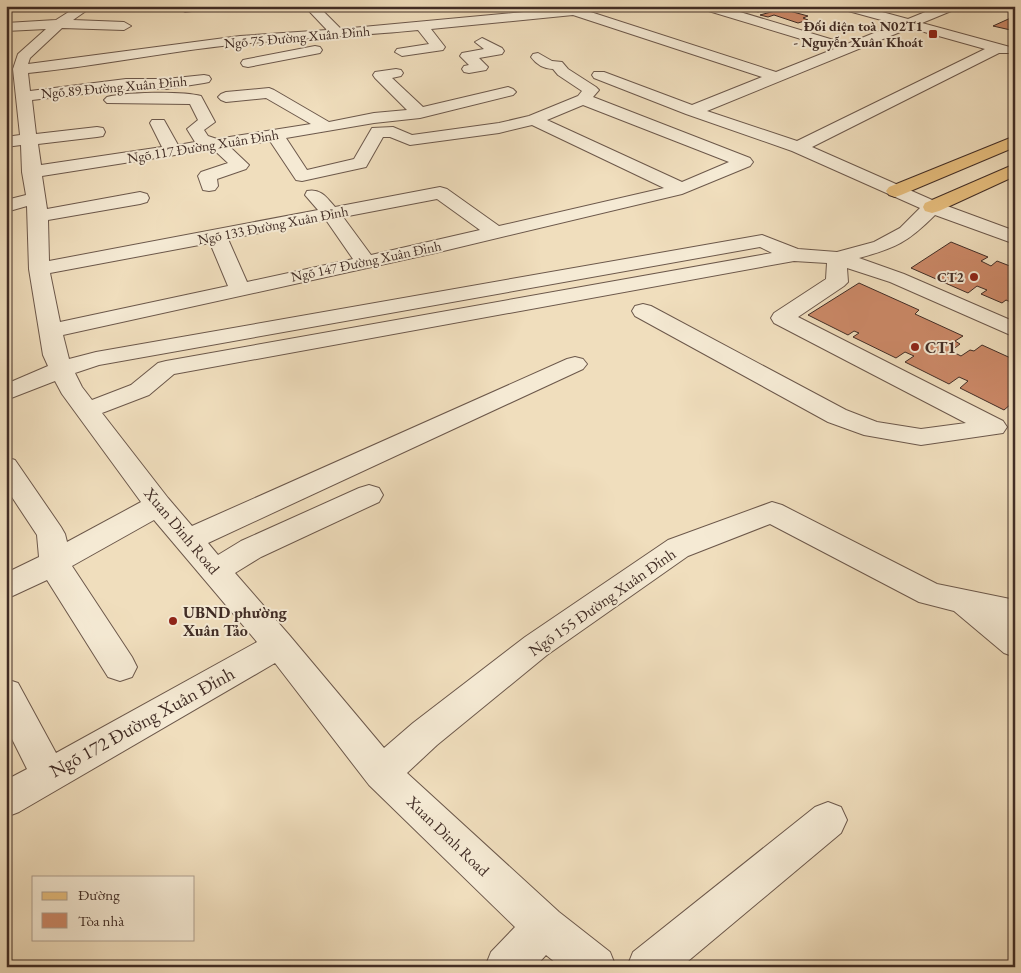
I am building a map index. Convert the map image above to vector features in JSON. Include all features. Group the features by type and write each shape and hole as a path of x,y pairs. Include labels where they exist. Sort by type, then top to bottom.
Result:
{"main road":[{"path":"895,191 1015,141"},
{"path":"932,207 1015,169"}],"street":[{"path":"6,27 55,18 87,6"},
{"path":"181,6 185,8 201,6"},
{"path":"558,6 776,77"},
{"path":"706,6 848,48"},
{"path":"845,6 1015,43"},
{"path":"875,6 913,21 1015,52"},
{"path":"692,111 952,6"},
{"path":"315,11 338,33"},
{"name":"Ngõ 75 Đường Xuân Đỉnh","path":"17,78 71,64 151,51 574,11"},
{"path":"381,13 387,30"},
{"path":"431,13 441,25"},
{"path":"55,18 124,26"},
{"path":"17,78 55,18"},
{"path":"469,69 481,67 467,56 497,51 482,42 505,34 491,20"},
{"path":"402,52 438,47 422,26"},
{"path":"190,28 196,46"},
{"path":"146,35 151,51"},
{"path":"248,62 316,50 307,35"},
{"path":"798,147 998,48"},
{"path":"164,65 176,56 171,49"},
{"path":"538,57 548,65 557,65 563,72 591,88"},
{"name":"Ngõ 89 Đường Xuân Đỉnh","path":"17,78 126,84 166,84 204,79"},
{"name":"Xuan Dinh Road","path":"17,78 17,141 34,196 39,269 55,355 71,389 158,505 279,645 382,773 544,927 595,967"},
{"path":"374,86 393,78 420,112"},
{"path":"274,135 302,176 360,163 376,125 410,140 461,134 534,120 591,88 621,83 692,111 798,147 932,207 1015,238"},
{"name":"Ngõ 147 Đường Xuân Đỉnh","path":"50,331 495,232 682,188 744,162 591,88"},
{"name":"Ngõ 117 Đường Xuân Đỉnh","path":"34,196 173,150 327,127 376,125 420,112 508,92"},
{"path":"226,97 269,93 327,127"},
{"path":"112,100 137,98 196,99 207,122 195,129 202,140 217,144 240,165 206,176 209,186"},
{"path":"534,120 682,188"},
{"path":"158,123 173,150"},
{"path":"17,141 97,132"},
{"name":"Ngõ 133 Đường Xuân Đỉnh","path":"39,269 440,193 495,232"},
{"path":"6,206 34,196 140,198"},
{"path":"314,196 331,214 364,261"},
{"path":"837,258 881,246 908,232 932,207"},
{"path":"217,236 240,289"},
{"path":"6,393 62,369 96,359 152,348 762,241 794,254"},
{"path":"88,410 140,390 166,368 794,254 837,258 897,278 1015,330"},
{"path":"643,311 837,416 873,429 920,438 994,427 782,318 837,282 837,258"},
{"path":"189,540 576,364"},
{"path":"6,466 51,534 55,562 60,576 120,667"},
{"path":"215,571 251,549 369,495"},
{"path":"6,587 158,505"},
{"name":"Ngõ 155 Đường Xuân Đỉnh","path":"382,773 424,734 536,646 678,548 772,512 930,594 1015,612"},
{"path":"960,600 1015,644"},
{"name":"Ngõ 172 Đường Xuân Đỉnh","path":"6,800 279,645"},
{"path":"6,693 49,774"},
{"path":"648,967 828,820"},
{"path":"506,967 544,927"}],"building":[{"path":"744,6 765,6 769,8 758,12"},
{"path":"782,9 808,16 803,18 808,20 798,23 774,15 768,17 760,15"},
{"path":"1015,16 1015,31 993,26"},
{"name":"CT2","path":"951,242 988,257 981,261 991,266 997,261 1015,268 1015,304 1006,300 1002,303 981,294 987,290 977,286 968,293 911,268"},
{"name":"CT1","path":"859,283 919,310 915,314 963,336 955,341 960,344 951,351 961,356 970,350 974,351 982,345 1015,360 1015,405 1011,404 1004,410 960,388 968,381 959,377 949,384 905,362 914,356 905,352 896,358 853,337 859,333 854,331 848,335 808,315"}],"place":[{"name":"Đối diện toà N02T1 - Nguyễn Xuân Khoát","path":"933,34"},
{"name":"CT2","path":"974,277"},
{"name":"CT1","path":"915,347"},
{"name":"UBND phường Xuân Tảo","path":"173,621"}]}
